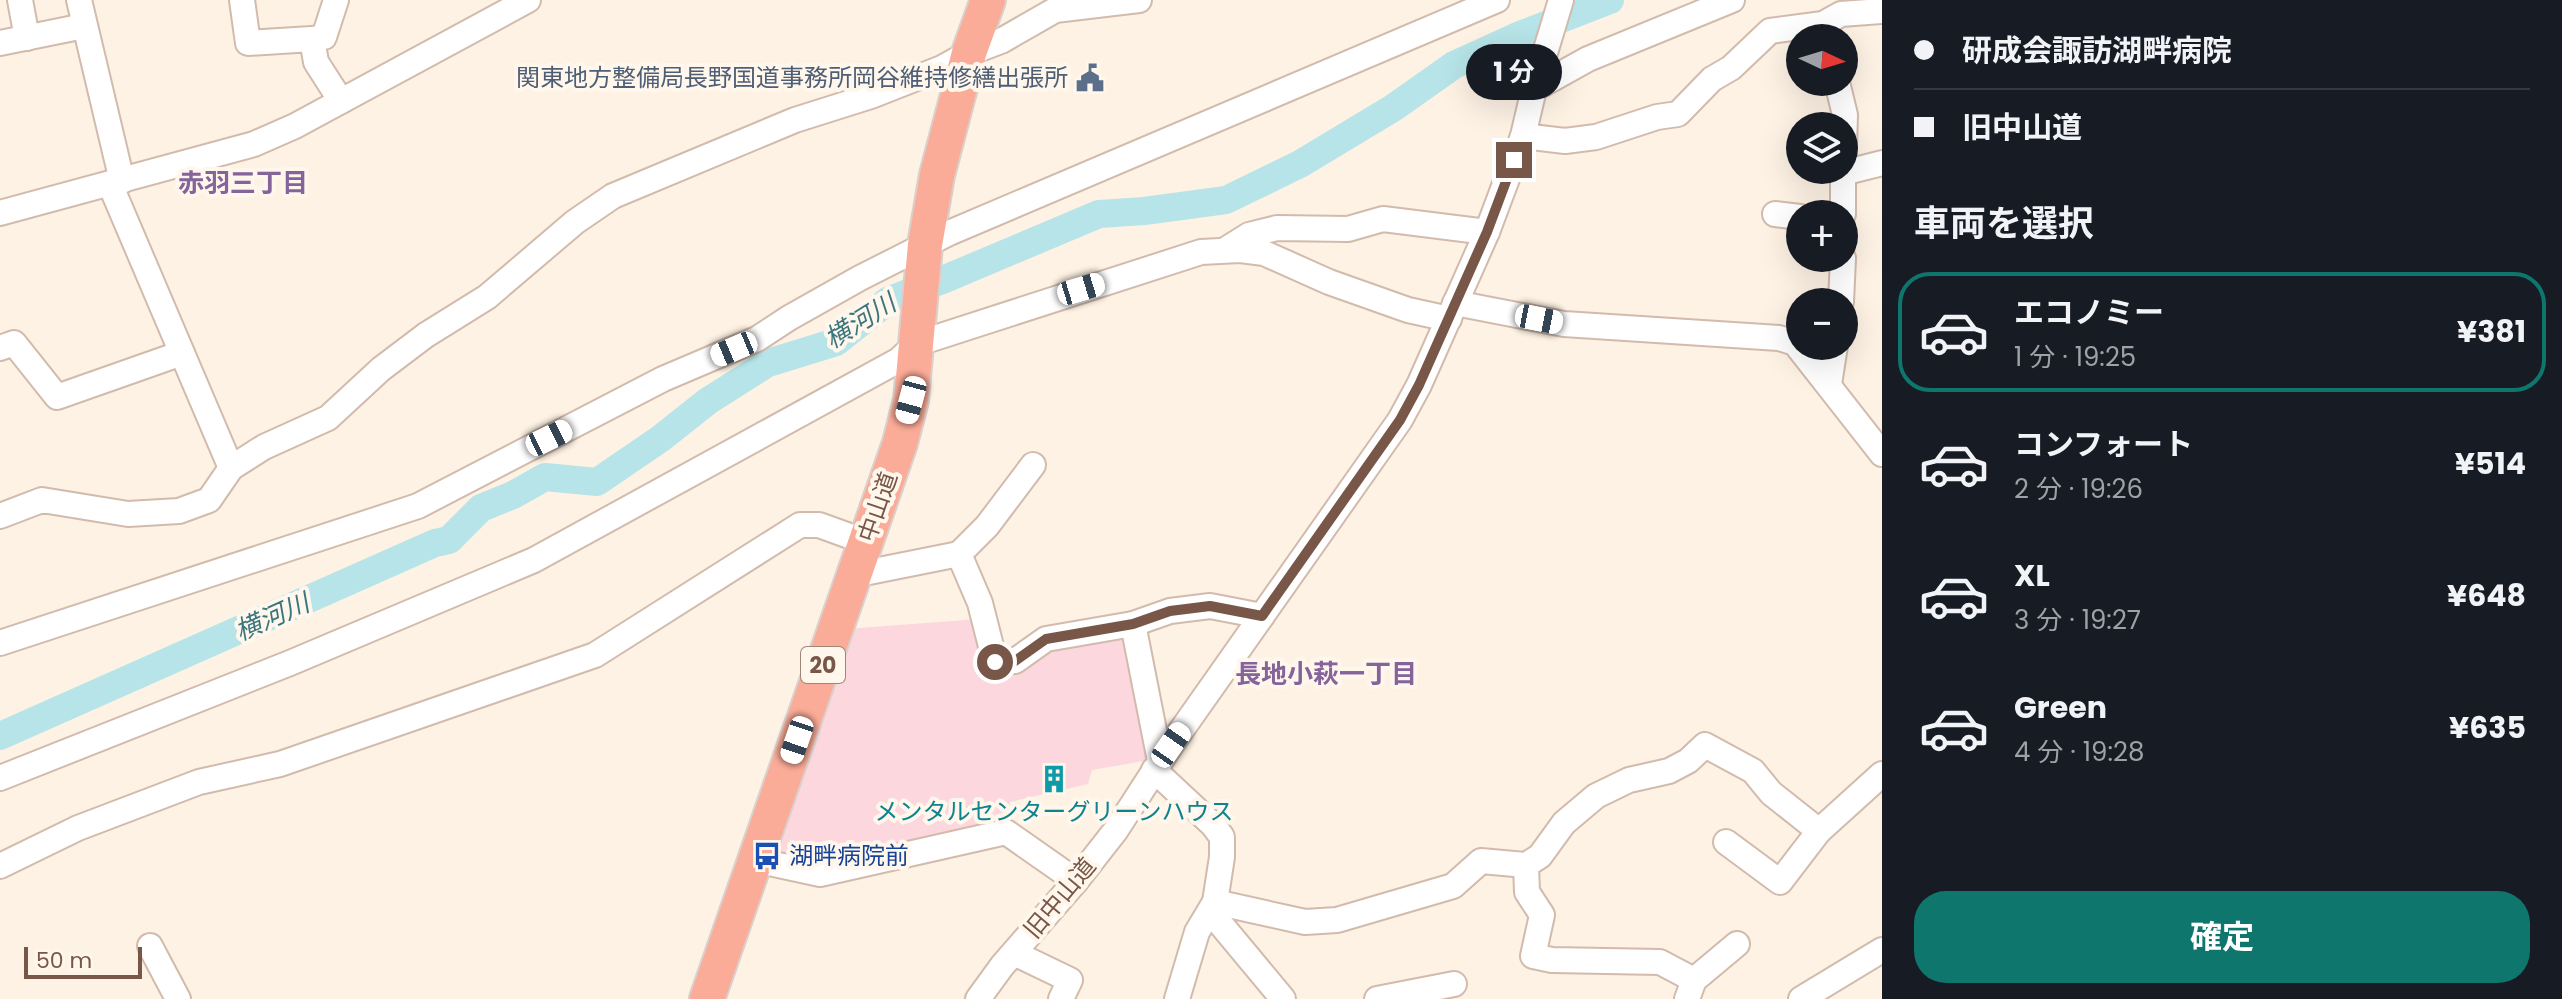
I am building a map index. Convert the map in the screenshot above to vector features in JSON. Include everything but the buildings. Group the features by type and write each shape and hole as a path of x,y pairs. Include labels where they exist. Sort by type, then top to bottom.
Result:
{"highway":[{"name":"中山道","path":"707,999 900,443 911,400 924,249 937,175 969,53 988,0"}],"street":[{"path":"20,0 27,38"},
{"path":"79,0 116,183 182,353 231,468"},
{"path":"242,0 248,43 324,37 336,0"},
{"path":"0,213 254,144 341,101 528,0"},
{"path":"0,516 42,500 128,514 179,511 209,500 231,468 264,447 328,418 381,369 426,335 487,297 575,222 613,196 795,120 885,91 942,68 969,53 1001,41 1055,10 1139,0"},
{"path":"0,643 418,506 663,379 757,339 813,304 924,249 959,228 1497,0"},
{"name":"旧中山道","path":"978,999 1116,830 1157,766 1400,420 1419,385 1487,232 1523,136 1561,0"},
{"path":"1536,85 1588,59 1732,0"},
{"path":"1831,24 1841,14 1882,11"},
{"path":"0,43 84,26"},
{"path":"1523,136 1565,141 1596,137 1657,117 1678,114 1712,79 1731,68 1770,31 1786,31"},
{"path":"312,39 316,62 341,101"},
{"path":"1858,169 1882,163"},
{"path":"1775,214 1786,215"},
{"path":"1225,250 1249,235 1277,228 1348,229 1383,219 1487,232"},
{"path":"0,778 290,663 534,560 899,360 917,335 1201,252 1264,253 1329,282 1408,310 1779,338 1795,343 1882,454"},
{"path":"5,339 57,397 182,353"},
{"path":"1829,384 1833,360"},
{"path":"854,575 959,554 987,526 1033,465"},
{"path":"0,866 78,828 199,782 280,764 595,655 800,525 819,525 866,542"},
{"path":"959,554 980,603 995,662 1015,661 1046,639 1133,624 1170,611 1210,606 1262,616"},
{"path":"1133,624 1157,766 1222,837 1215,902 1219,922 1283,999"},
{"path":"1215,902 1305,922 1337,920 1453,886 1481,861 1526,865 1540,856 1564,823 1596,796 1629,780 1669,771 1688,761 1705,745 1753,771 1771,793 1819,831"},
{"path":"1726,842 1780,882 1819,831 1882,774"},
{"path":"755,860 820,874 1006,832 1076,881"},
{"path":"1526,865 1527,892 1542,915 1533,956 1552,960 1660,962 1691,990 1737,944"},
{"path":"1177,999 1197,932 1215,902"},
{"path":"150,946 178,999"},
{"path":"1801,999 1882,950"},
{"path":"1014,953 1070,980 1061,999"},
{"path":"1377,999 1447,990"}],"shaded area":[{"path":"979,619 991,665 1039,647 1128,627 1155,759 1092,770 1088,784 1010,802 1009,825 829,865 770,854 846,629"}],"waterway":[{"name":"横河川","path":"0,736 435,543 449,540 481,508 545,477 597,482 660,439 708,401 768,363 836,342 889,300 1099,214 1226,200 1300,164 1393,108 1454,65 1610,0"}],"place":[{"name":"関東地方整備局長野国道事務所岡谷維持修繕出張所","path":"1090,78"},
{"name":"メンタルセンターグリーンハウス","path":"1054,779"},
{"name":"湖畔病院前","path":"767,856"}],"district":[{"name":"赤羽三丁目","path":"243,183"},
{"name":"長地小萩一丁目","path":"1326,674"}],"route":[{"path":"995,662 1015,661 1046,639 1133,624 1170,611 1210,606 1262,616 1400,420 1419,385 1487,232 1514,160"}]}
